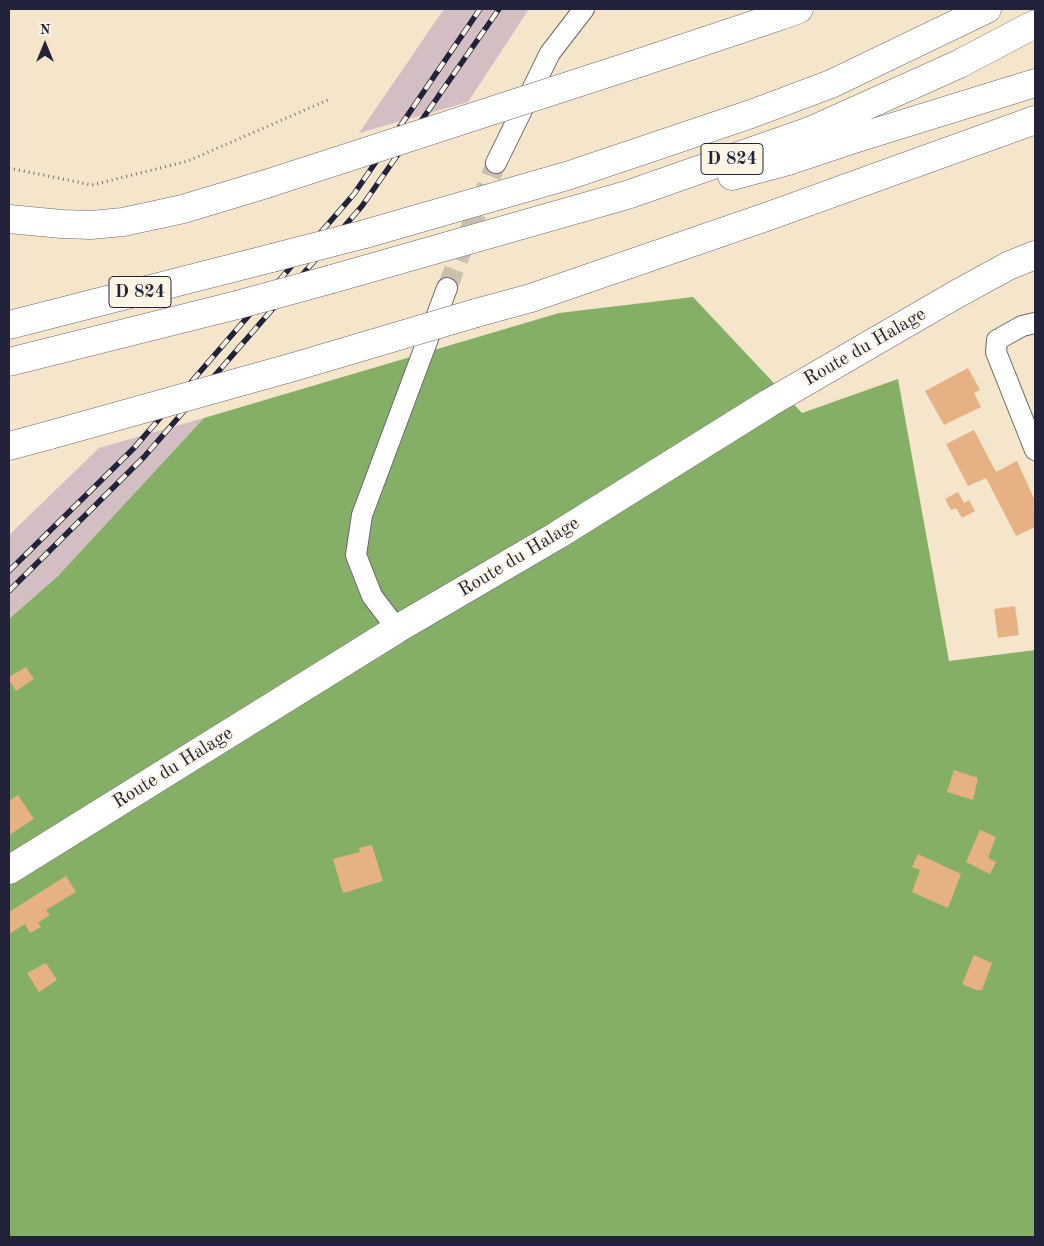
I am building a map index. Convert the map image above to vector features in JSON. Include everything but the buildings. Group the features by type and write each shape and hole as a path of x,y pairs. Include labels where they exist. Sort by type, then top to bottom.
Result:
{"main road":[{"path":"9,219 91,225 123,222 183,209 639,63 798,9"},
{"path":"638,152 803,78 944,9"},
{"name":"D 824","path":"9,325 365,234 570,174 752,114 831,84 987,9"},
{"name":"D 824","path":"9,362 237,305 627,195 810,131 959,64 1035,24"},
{"path":"415,256 622,208 788,161 1035,83"},
{"path":"9,446 531,298 766,217 1035,120"},
{"name":"Route du Halage","path":"9,870 397,630 556,536 777,398 955,295 1008,266 1035,255"}],"street":[{"path":"496,163 550,54 584,9"},
{"path":"397,630 372,596 356,556 362,515 447,288"},
{"path":"1035,323 1022,326 997,340 996,352 1035,450"}],"path":[{"path":"9,168 92,185 188,161 330,99"}],"shaded area":[{"path":"444,9 529,9 468,102 359,133"},
{"path":"204,418 58,576 9,619 9,535 99,448"}],"green space":[{"path":"693,297 802,413 898,379 949,661 1035,650 1035,1237 9,1237 9,619 58,576 204,418 559,313"}],"tunnel":[{"path":"447,288 496,163"}],"railway":[{"path":"9,571 134,448 354,194 480,9"},
{"path":"9,591 144,457 362,206 499,9"}]}
